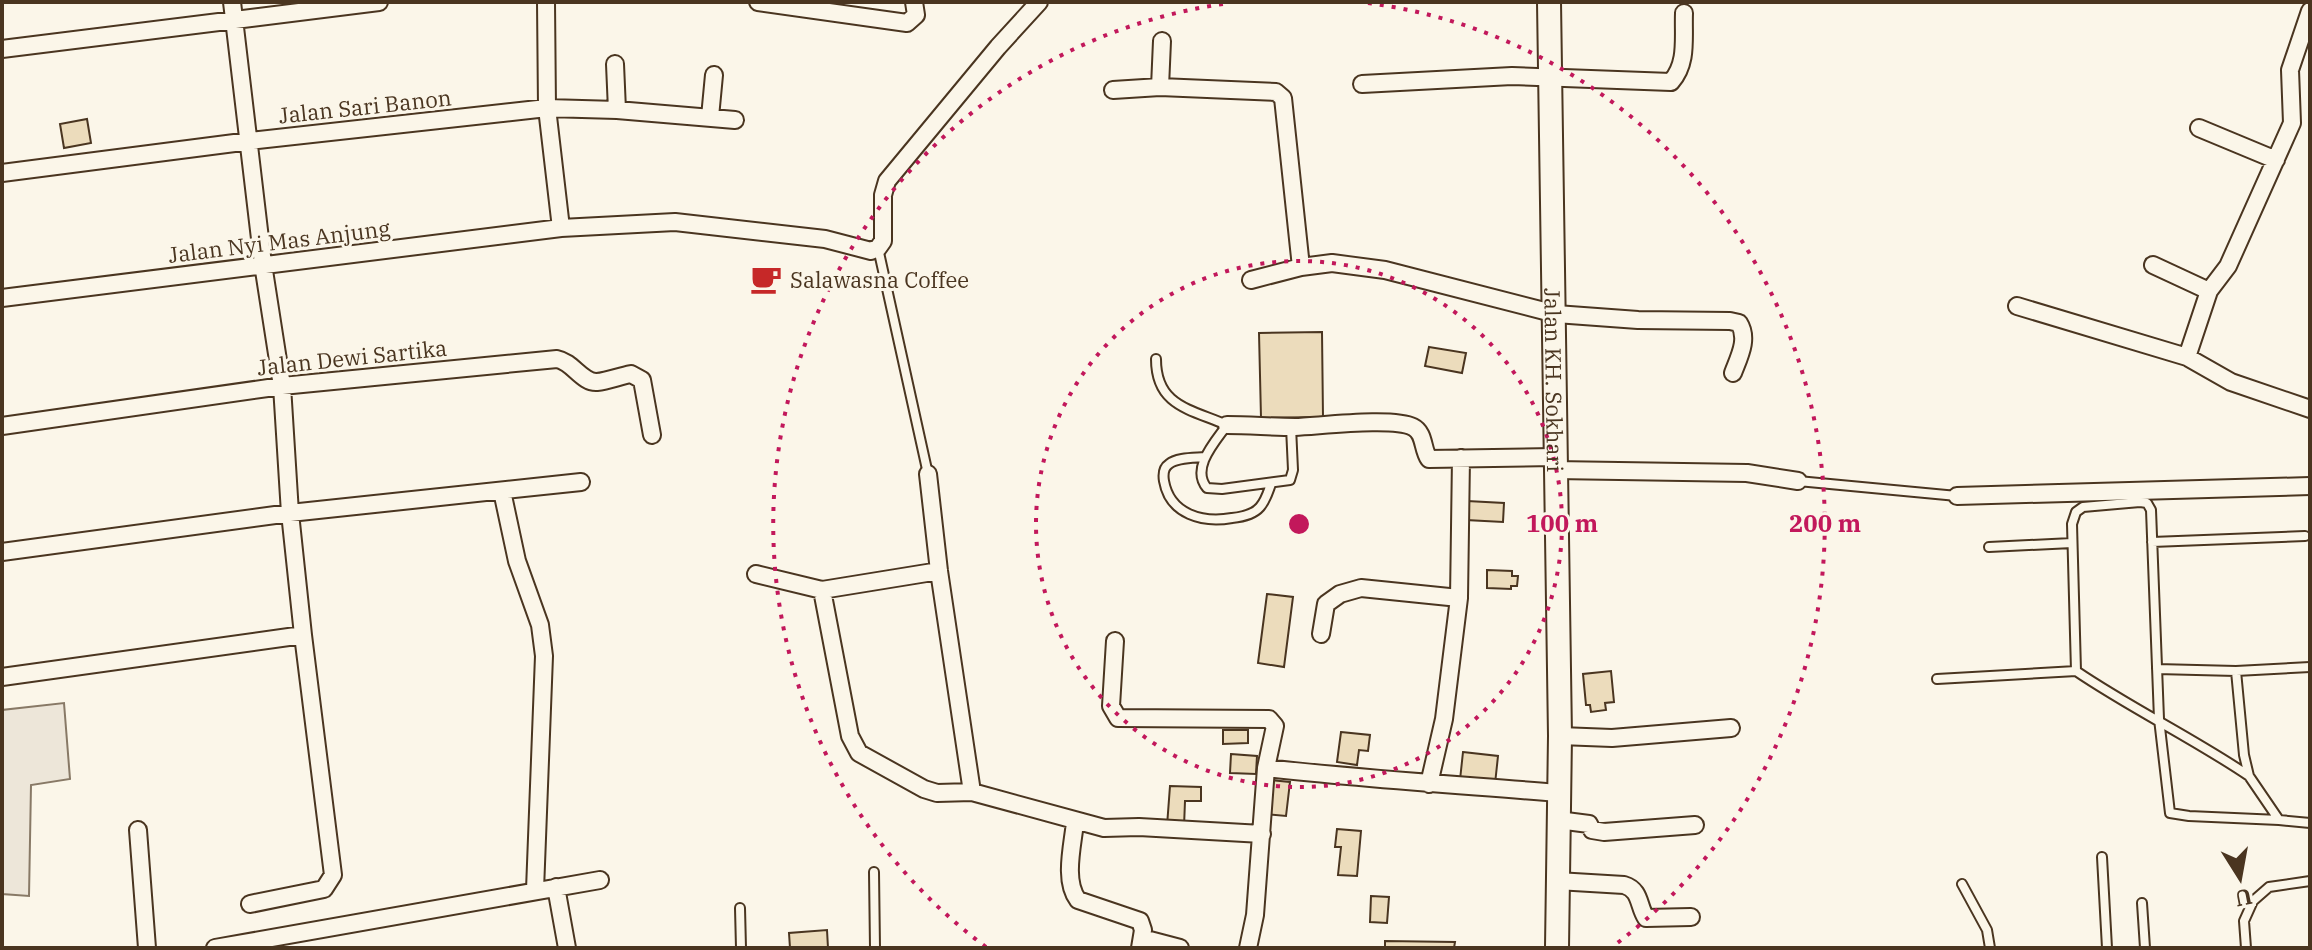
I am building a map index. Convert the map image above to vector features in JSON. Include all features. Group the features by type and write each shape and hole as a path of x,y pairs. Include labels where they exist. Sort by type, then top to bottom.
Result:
{"street":[{"path":"232,2 263,264 282,386 290,513 333,875 324,889 250,904"},
{"path":"2,49 379,2"},
{"path":"546,2 547,108 561,228"},
{"path":"758,2 907,23 916,15 914,2"},
{"path":"878,248 885,232 883,195 887,181 1039,2"},
{"name":"Jalan KH. Sokhari","path":"1549,2 1560,736 1557,948"},
{"path":"2187,357 2209,291 2228,266 2292,123 2290,70 2310,11"},
{"path":"1362,84 1550,76 1653,84 1671,82 1683,62 1684,13"},
{"path":"1160,87 1162,41"},
{"path":"615,64 617,110"},
{"path":"710,117 714,75"},
{"path":"1113,90 1160,87 1276,92 1283,98 1301,267"},
{"name":"Jalan Sari Banon","path":"2,173 250,141 547,108 617,110 735,120"},
{"path":"2199,128 2276,160"},
{"name":"Jalan Nyi Mas Anjung","path":"2,298 561,228 675,222 825,239 871,251 878,248"},
{"path":"1251,280 1301,267 1332,263 1385,270 1556,314 1739,323 1744,341 1733,373"},
{"path":"2153,265 2209,291"},
{"path":"2017,306 2187,357 2231,382 2310,409"},
{"name":"Jalan Dewi Sartika","path":"2,426 282,386 557,359 569,363 589,381 631,374 637,376 642,380 652,435"},
{"path":"1227,425 1291,427 1397,423 1415,428 1422,437 1429,459 1461,458 1747,473 1798,481"},
{"path":"1429,784 1444,719 1459,598 1461,458"},
{"path":"928,474 972,792"},
{"path":"2,552 290,513 581,482"},
{"path":"1957,496 2310,486"},
{"path":"502,491 517,561 540,625 544,656 535,890"},
{"path":"756,574 822,590 939,571"},
{"path":"1321,634 1326,604 1340,594 1361,588 1459,598"},
{"path":"822,590 850,736 859,753 924,789 937,793 972,792 1075,822 1118,830 1139,827 1262,834"},
{"path":"2,677 303,635"},
{"path":"1115,641 1111,706 1118,718 1269,719 1275,726 1266,768 1255,915 1248,948"},
{"path":"1560,736 1612,738 1731,728"},
{"path":"1266,768 1559,793"},
{"path":"1558,820 1584,822 1592,830 1604,832 1695,825"},
{"path":"1075,822 1071,881 1078,900 1140,921 1143,926 1141,943 1180,948"},
{"path":"138,830 147,948"},
{"path":"215,948 600,880"},
{"path":"1557,881 1624,885 1636,893 1646,918 1691,917"},
{"path":"556,887 567,948"}],"lane":[{"path":"878,248 928,474"},
{"path":"1156,359 1156,376 1162,391 1173,402 1227,425 1205,457 1201,477 1207,488 1222,489 1290,480 1293,470 1291,427"},
{"path":"1205,457 1177,460 1169,463 1164,470 1164,480 1172,500 1198,519 1242,517 1258,509 1267,497 1271,484"},
{"path":"1798,481 1957,496"},
{"path":"2076,671 2072,543 2072,524 2076,512 2083,507 2147,503 2151,510 2159,719 2170,813 2310,823"},
{"path":"2152,542 2305,536"},
{"path":"1989,547 2072,543"},
{"path":"2157,669 2236,671 2310,667"},
{"path":"1937,679 2076,671 2122,702 2159,719 2249,776"},
{"path":"2236,671 2249,776 2279,820"},
{"path":"2102,857 2107,948"},
{"path":"874,872 875,948"},
{"path":"2246,948 2244,921 2253,901 2269,887 2310,881"},
{"path":"1962,884 1987,930 1990,948"},
{"path":"2142,903 2145,948"},
{"path":"740,908 741,948"}],"shaded area":[{"path":"64,703 70,779 31,785 29,896 2,894 2,710"}],"building":[{"path":"87,119 91,143 64,148 60,124"},
{"path":"1322,332 1323,417 1261,418 1259,333"},
{"path":"1429,347 1466,353 1462,373 1425,366"},
{"path":"1467,501 1504,503 1503,522 1466,520"},
{"path":"1487,570 1512,571 1512,576 1518,576 1517,586 1511,586 1511,589 1487,588"},
{"path":"1267,594 1293,597 1284,667 1258,663"},
{"path":"1611,671 1614,702 1605,703 1606,710 1591,712 1590,705 1586,705 1583,674"},
{"path":"1223,730 1248,730 1248,743 1223,744"},
{"path":"1341,732 1370,735 1368,751 1359,750 1357,765 1337,762"},
{"path":"1463,752 1498,756 1495,784 1460,780"},
{"path":"1231,754 1257,756 1256,774 1230,773"},
{"path":"1270,780 1290,782 1286,816 1266,814"},
{"path":"1170,786 1201,787 1201,801 1185,801 1184,827 1167,826"},
{"path":"1337,829 1361,831 1357,876 1338,875 1341,847 1335,847"},
{"path":"1371,896 1389,897 1387,923 1370,922"},
{"path":"827,930 828,948 790,948 789,933"},
{"path":"1385,941 1455,942 1454,948 1385,948"}],"place":[{"name":"Salawasna Coffee","path":"766,279"}]}
